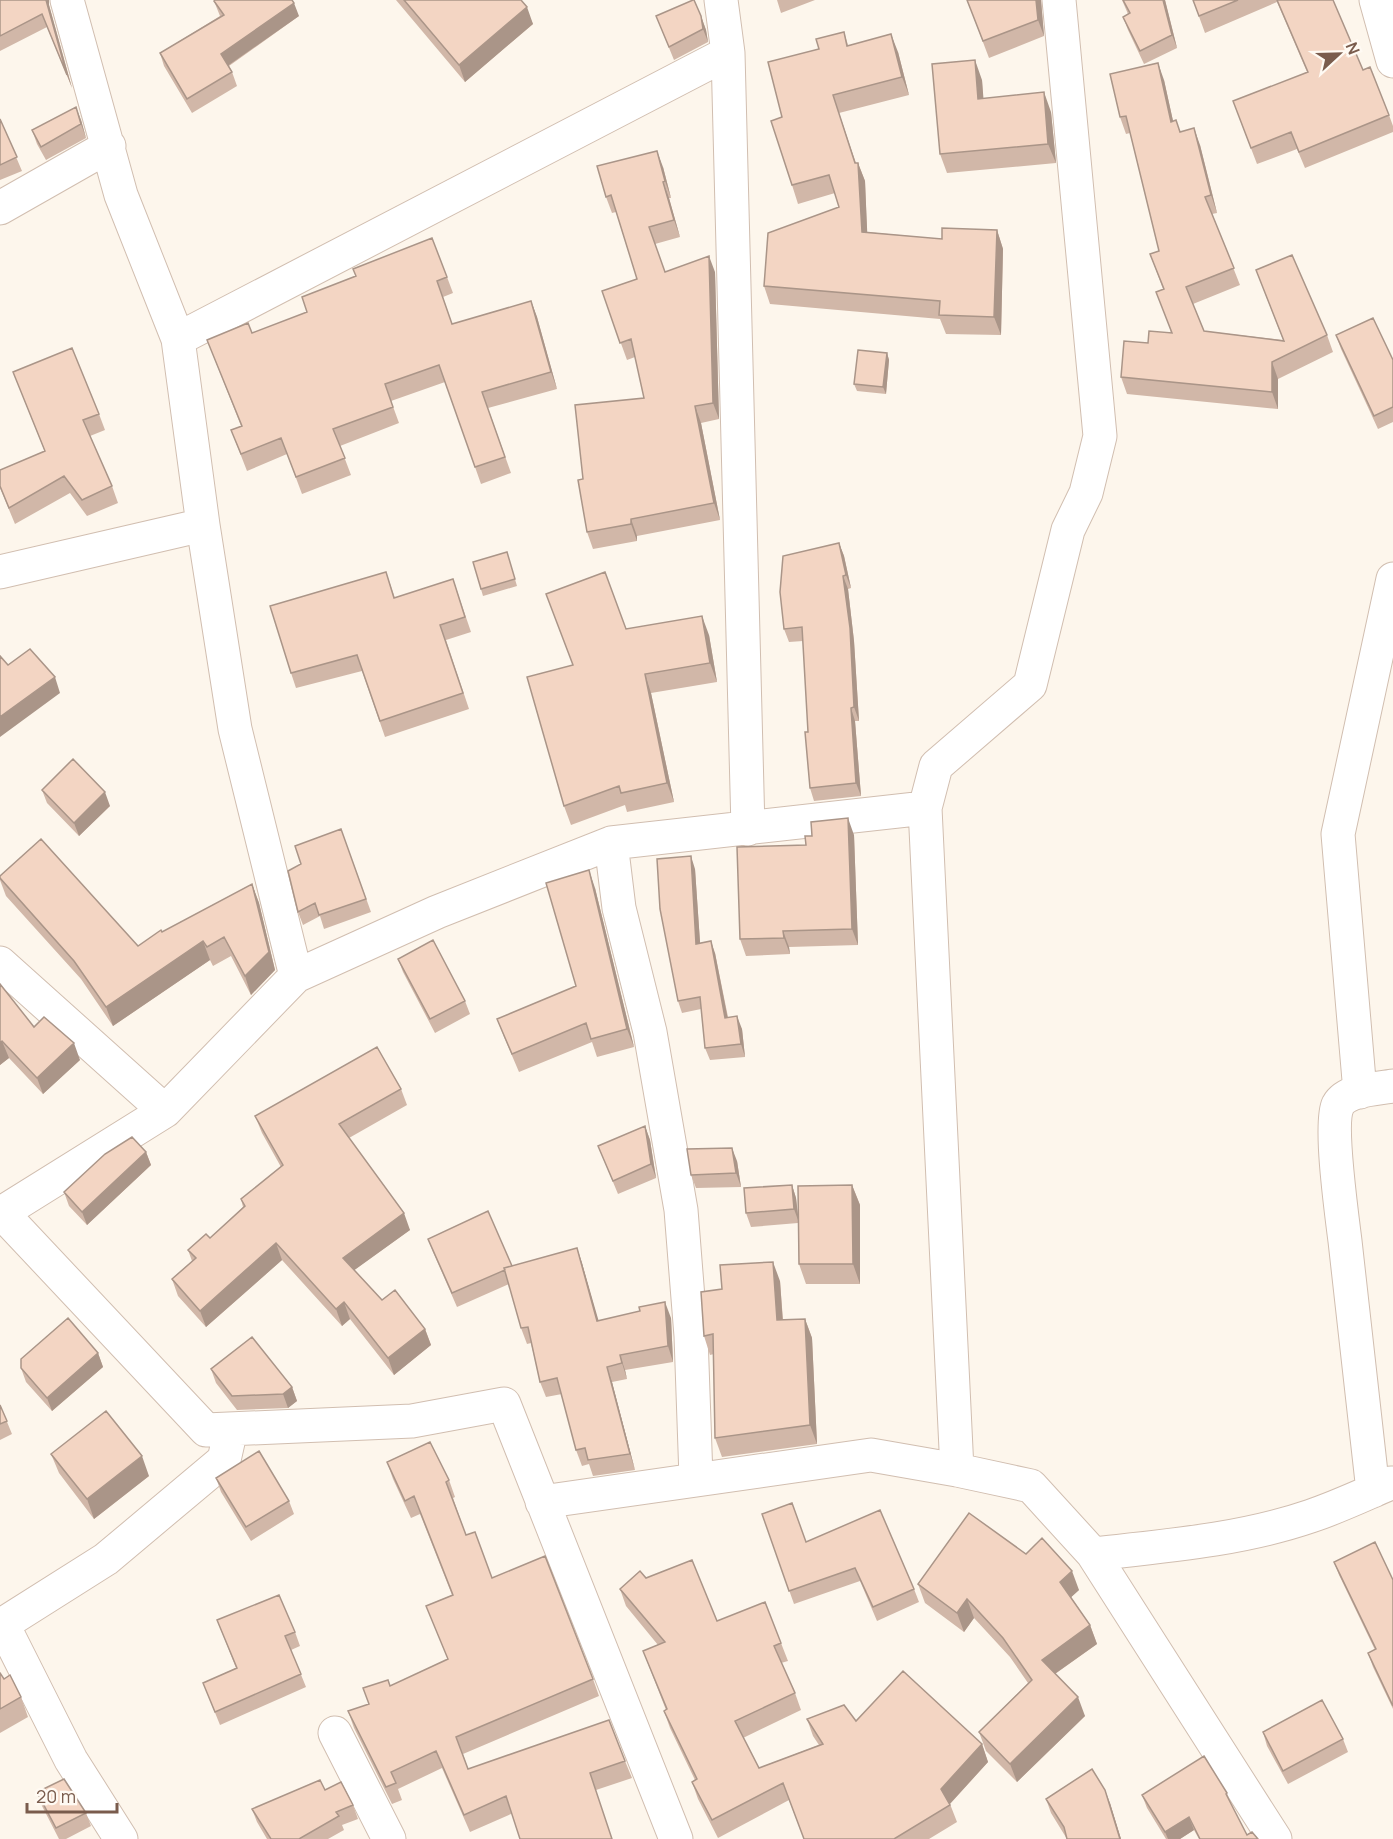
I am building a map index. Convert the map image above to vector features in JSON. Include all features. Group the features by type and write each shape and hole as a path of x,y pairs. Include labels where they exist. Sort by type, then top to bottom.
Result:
{"street":[{"path":"67,0 121,195 178,339 203,525 235,729 296,976"},
{"path":"721,0 728,53 748,829"},
{"path":"957,1470 925,808 936,766 1030,685 1068,530 1086,493 1100,436 1059,0"},
{"path":"1376,0 1393,61"},
{"path":"178,339 728,53"},
{"path":"0,208 109,146"},
{"path":"0,572 203,525"},
{"path":"1360,1092 1338,834 1393,579"},
{"path":"676,1839 504,1404 412,1421 206,1430 1,1214 165,1112 296,976 437,912 611,843 925,808"},
{"path":"611,843 619,908 650,1032 681,1210 692,1336 696,1478"},
{"path":"0,963 165,1112"},
{"path":"1093,1554 1174,1545 1264,1530 1311,1516 1383,1486 1339,1190 1334,1121 1339,1105 1346,1097 1393,1086"},
{"path":"121,1839 71,1760 1,1625 106,1559 224,1460 231,1429"},
{"path":"542,1502 696,1478 871,1455 1031,1486 1093,1554 1275,1839"},
{"path":"335,1733 389,1839"}],"building":[{"path":"0,0 46,0 67,75 42,14 0,36"},
{"path":"215,0 292,0 294,3 221,54 232,72 187,99 160,53 224,15"},
{"path":"404,0 521,0 527,7 459,65"},
{"path":"694,0 701,16 703,29 669,47 656,16"},
{"path":"967,0 1036,0 1038,20 983,41"},
{"path":"1123,0 1163,0 1172,35 1140,51 1123,17 1130,13"},
{"path":"1193,0 1238,0 1199,16"},
{"path":"1277,0 1333,0 1363,70 1370,67 1389,115 1299,152 1291,132 1251,148 1233,101 1308,72"},
{"path":"844,32 847,46 891,34 902,77 833,95 855,163 858,163 862,232 942,239 942,228 997,230 994,317 939,315 940,301 764,286 768,233 839,207 829,175 792,185 771,121 782,117 768,62 819,49 816,39"},
{"path":"975,60 978,99 1044,92 1048,144 940,154 932,64"},
{"path":"1158,63 1171,122 1176,120 1180,132 1194,128 1211,195 1205,197 1234,268 1186,287 1204,331 1284,341 1256,270 1292,255 1327,335 1272,362 1272,392 1121,377 1124,341 1148,343 1149,331 1172,333 1156,292 1164,289 1150,254 1159,251 1126,116 1120,117 1110,74"},
{"path":"76,107 81,124 41,147 32,130"},
{"path":"0,119 17,157 0,165"},
{"path":"657,151 674,220 649,227 665,272 709,256 713,403 695,406 714,503 631,519 631,524 587,532 578,480 583,479 575,405 644,398 631,339 620,343 602,291 637,279 611,195 606,197 597,166"},
{"path":"432,238 447,277 437,281 452,324 531,301 551,372 482,392 505,457 475,467 439,365 385,384 393,407 333,429 345,458 296,477 281,438 241,454 231,430 242,426 207,340 248,323 252,333 307,312 302,297 356,276 353,269"},
{"path":"1373,318 1393,360 1393,407 1374,416 1336,335"},
{"path":"72,348 99,414 83,420 112,486 82,500 64,476 9,508 0,486 0,470 45,451 13,372"},
{"path":"858,350 887,353 883,387 854,384"},
{"path":"839,543 846,575 843,576 850,628 854,707 851,708 856,783 810,788 805,732 808,732 802,627 784,629 780,592 783,556"},
{"path":"507,552 515,579 481,589 473,562"},
{"path":"386,572 394,598 453,579 465,617 440,625 463,693 380,721 357,655 291,673 270,606"},
{"path":"605,572 626,629 702,616 710,663 645,674 667,783 621,793 619,786 564,806 527,677 573,665 546,594"},
{"path":"30,649 55,677 0,717 0,656 8,665"},
{"path":"73,759 105,792 74,823 42,790"},
{"path":"848,818 852,929 783,931 784,938 740,939 737,847 806,845 805,836 812,836 811,822"},
{"path":"341,829 366,899 319,915 315,903 298,912 288,871 301,864 295,846"},
{"path":"41,839 138,946 161,930 162,932 252,884 269,952 245,976 224,937 207,947 203,941 106,1007 74,961 0,878"},
{"path":"691,856 696,944 711,941 725,1018 737,1016 741,1044 705,1048 700,997 678,1001 660,909 657,859"},
{"path":"589,870 627,1029 591,1039 586,1023 512,1054 497,1019 576,986 546,883"},
{"path":"433,940 465,1001 430,1019 398,959"},
{"path":"0,984 34,1027 44,1017 74,1043 37,1078 2,1041 0,1043"},
{"path":"377,1047 401,1089 339,1124 404,1213 343,1258 382,1300 395,1290 425,1329 388,1358 344,1302 336,1309 276,1243 200,1311 172,1279 196,1258 188,1250 206,1234 210,1238 245,1206 241,1199 283,1165 255,1116"},
{"path":"645,1126 651,1164 613,1181 598,1146"},
{"path":"132,1137 146,1152 82,1212 64,1192 105,1154"},
{"path":"732,1148 736,1173 691,1175 687,1149"},
{"path":"792,1185 794,1209 746,1213 744,1188"},
{"path":"852,1185 853,1264 799,1264 798,1186"},
{"path":"488,1211 512,1266 452,1293 428,1239"},
{"path":"577,1248 597,1321 640,1311 639,1307 665,1302 668,1346 620,1355 622,1363 607,1367 630,1454 588,1460 585,1448 576,1450 557,1378 540,1382 528,1327 521,1328 504,1268"},
{"path":"773,1262 777,1320 805,1319 810,1425 715,1438 713,1334 704,1336 701,1292 722,1289 720,1265"},
{"path":"68,1318 98,1353 47,1398 21,1368 21,1359"},
{"path":"252,1337 292,1387 283,1394 232,1396 211,1369"},
{"path":"0,1405 7,1421 0,1424"},
{"path":"106,1411 142,1456 87,1499 51,1454"},
{"path":"430,1442 449,1480 446,1482 466,1535 475,1532 492,1578 545,1556 593,1679 456,1737 468,1769 609,1720 625,1761 590,1773 612,1839 520,1839 506,1796 464,1815 436,1751 391,1772 396,1783 386,1787 348,1711 369,1704 363,1688 388,1680 390,1686 448,1659 426,1606 453,1595 414,1496 405,1501 387,1462"},
{"path":"259,1451 289,1501 246,1527 216,1478"},
{"path":"792,1503 806,1542 880,1510 914,1589 873,1607 855,1568 789,1591 762,1514"},
{"path":"969,1513 1026,1554 1042,1538 1072,1571 1060,1582 1090,1625 1042,1660 1078,1697 1010,1764 979,1732 1032,1680 1003,1638 967,1599 957,1613 918,1584"},
{"path":"1375,1542 1393,1580 1393,1706 1368,1653 1376,1649 1334,1562"},
{"path":"692,1560 717,1621 765,1602 781,1643 774,1646 795,1693 735,1721 759,1768 823,1744 807,1719 844,1705 856,1721 903,1671 982,1744 941,1789 950,1805 894,1839 804,1839 783,1783 712,1820 692,1782 697,1779 664,1711 667,1709 643,1651 665,1642 620,1589 640,1571 646,1578"},
{"path":"279,1595 295,1632 285,1636 301,1674 215,1712 203,1683 237,1668 217,1620"},
{"path":"0,1673 4,1679 10,1675 21,1697 0,1709"},
{"path":"1322,1700 1343,1739 1283,1771 1263,1732"},
{"path":"1204,1756 1227,1793 1247,1835 1252,1832 1258,1839 1200,1839 1189,1817 1165,1832 1142,1795"},
{"path":"1092,1769 1105,1790 1120,1839 1067,1839 1064,1827 1046,1799"},
{"path":"64,1779 86,1813 56,1828 37,1792"},
{"path":"320,1780 325,1790 341,1782 353,1805 336,1812 339,1816 299,1839 271,1839 252,1809"}]}
